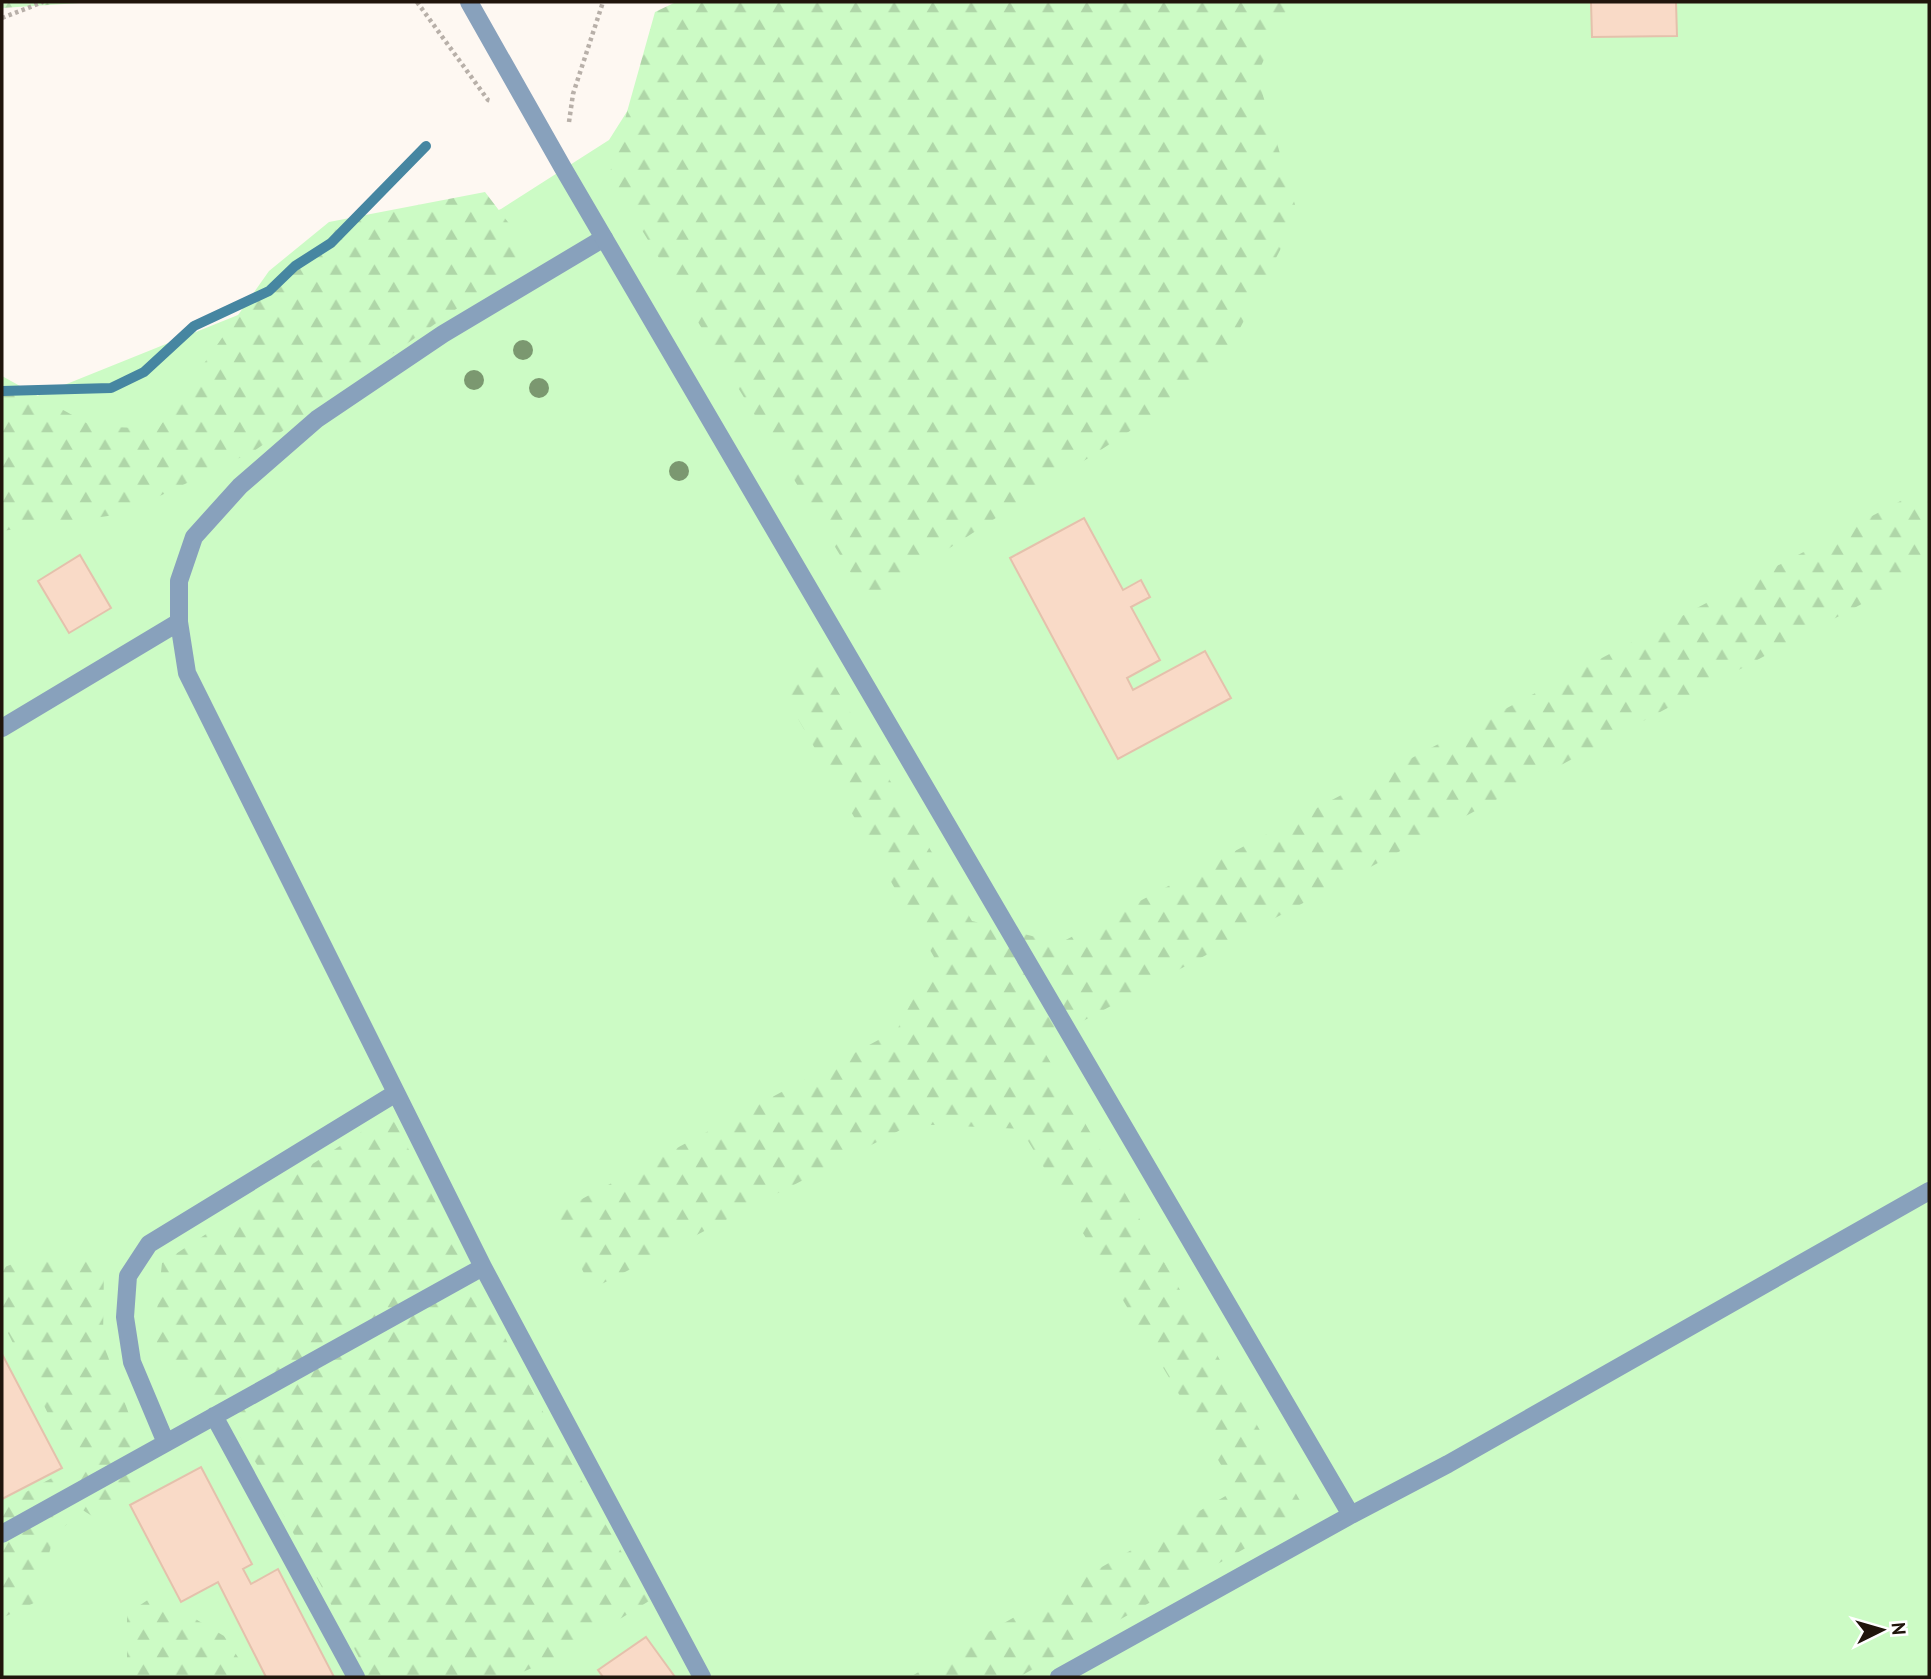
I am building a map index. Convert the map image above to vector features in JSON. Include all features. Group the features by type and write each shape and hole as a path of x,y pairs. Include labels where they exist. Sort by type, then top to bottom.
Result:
{"street":[{"path":"469,2 563,168 1351,1515"},
{"path":"604,238 443,334 317,419 240,486 194,537 179,582 179,622 187,673 483,1267 702,1677"},
{"path":"2,728 179,622"},
{"path":"166,1443 132,1362 125,1317 128,1276 149,1244 396,1093"},
{"path":"1059,1677 1448,1464 1929,1191"},
{"path":"2,1534 483,1267"},
{"path":"214,1416 356,1677"}],"path":[{"path":"2,18 43,2"},
{"path":"417,2 488,100 528,107"},
{"path":"563,168 573,93 603,2"}],"green space":[{"path":"2,2 95,2 2,8"},
{"path":"676,2 1290,2 1257,75 1298,215 1216,375 868,601 609,176 655,12"},
{"path":"734,2 1929,2 1929,1677 2,1677 2,410 501,209 609,140 678,31"},
{"path":"485,192 533,255 254,451 122,514 2,531 2,376 92,426 158,429 269,271 329,222"},
{"path":"1929,486 1929,568 1040,1044 1307,1513 1019,1677 910,1677 1236,1490 1021,1129 912,1124 592,1289 554,1214 897,1030 934,957 781,689 822,664 972,921 1060,943"},
{"path":"390,1113 543,1412 649,1601 560,1656 511,1677 357,1677 366,1671 259,1468 218,1400 159,1363 155,1328 162,1263"},
{"path":"36,1255 104,1263 103,1343 130,1417 133,1482 103,1523 81,1509 53,1539 36,1602 2,1618 2,1505 74,1466 2,1321 2,1268"},
{"path":"155,1595 224,1636 251,1677 127,1677 127,1614"}],"building":[{"path":"1591,2 1676,2 1677,36 1592,37"},
{"path":"1084,518 1123,590 1141,580 1150,597 1131,607 1160,660 1127,678 1133,690 1205,651 1231,698 1118,759 1010,558"},
{"path":"80,555 111,608 69,633 38,581"},
{"path":"2,1354 62,1468 2,1499"},
{"path":"201,1467 252,1564 243,1569 251,1584 278,1569 334,1677 266,1677 218,1582 181,1602 130,1505"},
{"path":"646,1637 675,1677 603,1677 598,1670"}],"waterway":[{"path":"2,391 111,388 144,372 194,326 269,291 295,266 331,243 426,146"}]}
